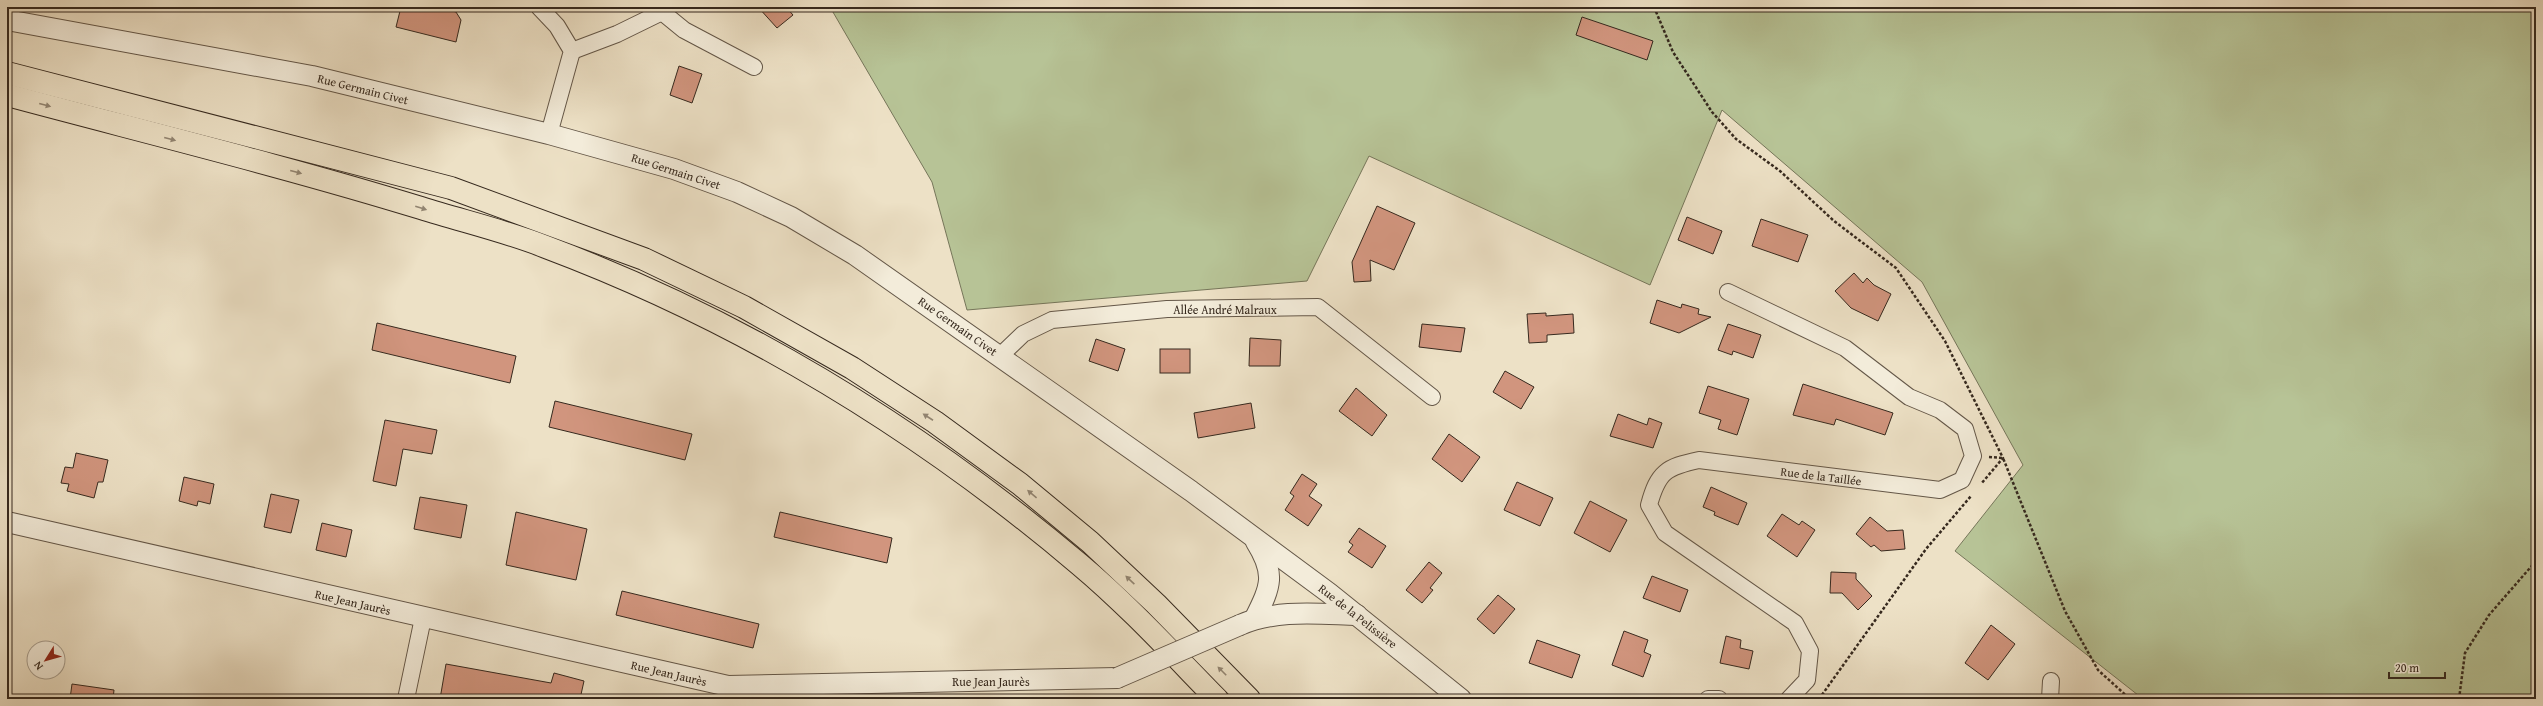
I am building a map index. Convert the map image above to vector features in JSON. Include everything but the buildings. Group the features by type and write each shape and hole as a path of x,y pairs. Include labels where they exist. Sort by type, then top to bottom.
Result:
{"highway":[{"path":"7,73 451,188 644,259 744,307 852,368 935,422 1020,484 1090,542 1156,604 1249,699"},
{"path":"7,95 361,190 538,244 706,314 781,354 855,399 972,477 1081,566 1217,699"}],"street":[{"path":"539,7 557,26 572,51 549,134"},
{"path":"572,51 617,34 662,10 684,30 754,67"},
{"name":"Rue Germain Civet","path":"7,20 312,76 549,134 674,169 737,192 791,217 855,255 1000,356 1253,537"},
{"path":"1728,292 1845,348 1908,397 1940,410 1965,429 1973,456"},
{"name":"Allée André Malraux","path":"1000,356 1023,334 1052,320 1167,309 1318,307 1432,397"},
{"name":"Rue de la Taillée","path":"1790,699 1807,680 1810,651 1794,623 1665,533 1649,505 1656,482 1674,466 1699,460 1940,490 1962,480 1973,456"},
{"name":"Rue Jean Jaurès","path":"7,522 423,618 727,693 1117,678 1248,622 1293,613 1357,615"},
{"path":"1248,622 1268,590 1271,572 1267,559 1253,537"},
{"name":"Rue de la Pelissière","path":"1253,537 1357,615 1461,699"},
{"path":"406,699 423,618"},
{"path":"2050,699 2051,681"},
{"path":"1708,699 1719,699"}],"path":[{"path":"1973,456 2003,458 2065,611 2098,670 2130,699"},
{"path":"2459,699 2465,653 2489,615 2536,561"}],"green space":[{"path":"830,7 2536,7 2536,699 2143,699 1955,551 2023,465 1922,282 1722,110 1650,285 1369,156 1307,281 967,310 932,182"}]}
